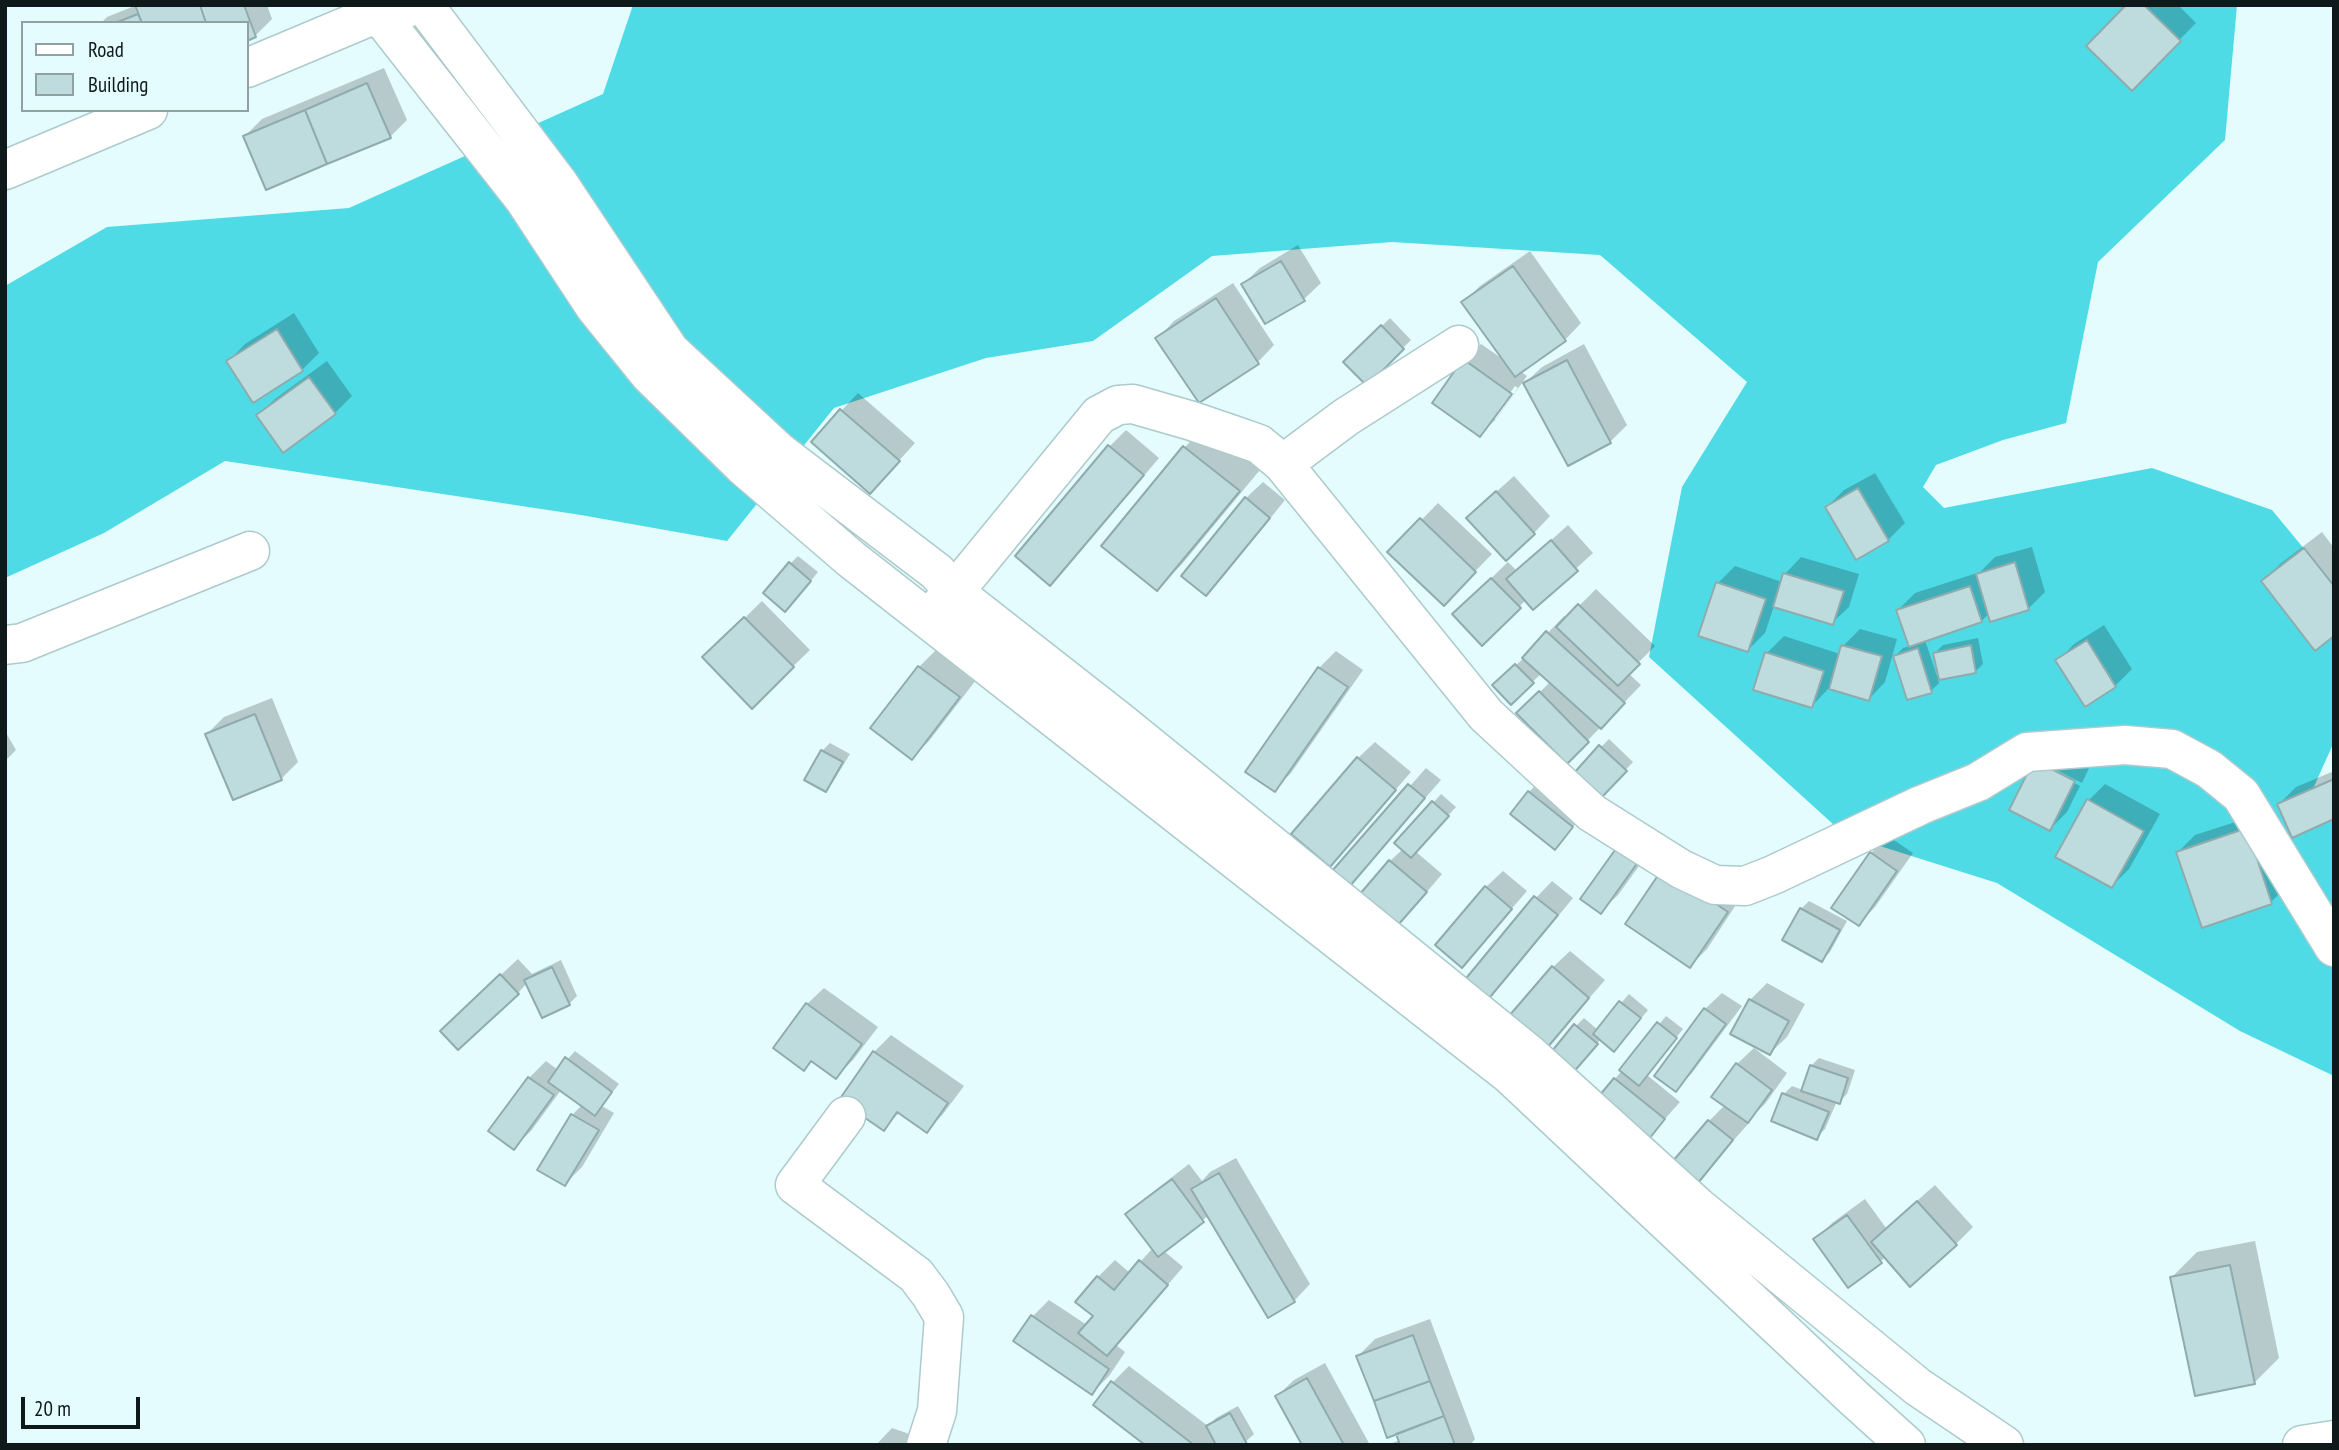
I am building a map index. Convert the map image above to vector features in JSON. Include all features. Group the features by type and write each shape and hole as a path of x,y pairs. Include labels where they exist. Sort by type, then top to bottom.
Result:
{"street":[{"path":"248,68 376,9 424,5 559,184 670,351 778,451 937,572 954,592 1120,722 1529,1054 1698,1207 1918,1387 2004,1445"},
{"path":"376,9 524,199 595,307 650,376 743,466 851,559 1509,1074 1906,1445"},
{"path":"5,170 143,112"},
{"path":"1283,464 1346,417 1459,345"},
{"path":"928,619 954,592 1099,415 1118,405 1133,404 1203,424 1259,444 1283,464 1486,715 1592,813 1681,869 1715,886 1745,886 1773,875 1921,805 1978,782 2027,752 2125,745 2172,750 2208,769 2241,795 2334,947"},
{"path":"5,645 22,643 250,551"},
{"path":"846,1116 795,1185 916,1275 944,1317 937,1411 926,1445"},
{"path":"2302,1445 2334,1440"}],"shaded area":[{"path":"633,5 2237,5 2225,140 2098,262 2066,423 2003,440 1936,465 1923,487 1944,508 2152,468 2272,510 2334,585 2334,742 2312,791 2334,815 2334,1076 2240,1031 1997,883 1845,835 1649,657 1682,487 1747,382 1600,255 1392,242 1212,256 1093,341 986,358 834,408 727,541 581,515 225,461 104,533 5,578 5,286 107,227 349,208 603,94"}],"building":[{"path":"135,5 200,5 205,21 141,21"},
{"path":"200,5 244,5 256,37 248,41 248,21 205,21"},
{"path":"2126,5 2144,5 2181,41 2132,91 2086,46"},
{"path":"138,14 141,21 120,21"},
{"path":"367,83 391,138 327,164 305,110"},
{"path":"305,110 327,164 266,190 243,136"},
{"path":"1281,261 1305,301 1265,324 1241,284"},
{"path":"1513,266 1566,341 1515,377 1461,302"},
{"path":"1216,298 1259,364 1199,403 1155,338"},
{"path":"1381,325 1404,349 1367,386 1343,362"},
{"path":"277,329 303,371 253,403 226,361"},
{"path":"1463,359 1512,394 1480,437 1432,403"},
{"path":"1567,360 1611,443 1568,466 1523,383"},
{"path":"309,377 336,414 283,453 256,415"},
{"path":"840,409 900,461 870,494 811,442"},
{"path":"1108,445 1144,475 1050,586 1015,556"},
{"path":"1183,446 1240,491 1157,591 1101,546"},
{"path":"1858,488 1889,541 1856,560 1825,507"},
{"path":"1496,491 1535,534 1506,561 1466,518"},
{"path":"1245,497 1270,518 1206,596 1181,576"},
{"path":"1420,518 1476,572 1444,606 1387,552"},
{"path":"1551,540 1578,571 1533,610 1506,579"},
{"path":"2304,548 2334,586 2334,636 2315,651 2261,581"},
{"path":"789,562 811,581 785,612 763,593"},
{"path":"2015,562 2029,610 1990,622 1976,574"},
{"path":"1783,573 1844,591 1833,625 1773,607"},
{"path":"1491,578 1521,608 1482,646 1452,614"},
{"path":"1716,582 1766,599 1748,652 1698,636"},
{"path":"1970,586 1982,622 1909,647 1896,610"},
{"path":"1578,604 1640,664 1618,686 1556,627"},
{"path":"744,617 794,667 752,709 702,657"},
{"path":"1546,631 1625,703 1601,729 1522,658"},
{"path":"2087,640 2116,687 2085,707 2055,660"},
{"path":"1841,645 1882,656 1869,701 1829,689"},
{"path":"1971,645 1976,673 1939,680 1933,653"},
{"path":"1918,648 1932,693 1907,700 1893,656"},
{"path":"1765,652 1824,671 1812,708 1753,690"},
{"path":"1515,664 1534,683 1511,705 1492,685"},
{"path":"918,666 960,697 912,760 870,728"},
{"path":"1318,667 1348,687 1275,792 1245,772"},
{"path":"1539,691 1589,742 1567,764 1516,713"},
{"path":"255,714 282,780 233,800 205,734"},
{"path":"1599,745 1627,771 1602,797 1574,773"},
{"path":"821,750 843,762 826,792 804,780"},
{"path":"1357,757 1396,790 1330,867 1291,834"},
{"path":"2034,760 2075,781 2050,831 2009,810"},
{"path":"2334,779 2334,819 2292,838 2277,804"},
{"path":"1408,784 1425,798 1350,886 1332,871"},
{"path":"1528,791 1573,827 1555,850 1510,814"},
{"path":"2087,799 2144,831 2112,888 2055,857"},
{"path":"1432,801 1449,816 1411,858 1394,843"},
{"path":"2247,828 2272,904 2202,928 2176,852"},
{"path":"1620,843 1641,858 1601,914 1580,899"},
{"path":"1870,852 1897,871 1859,926 1831,908"},
{"path":"1389,860 1427,892 1391,933 1354,901"},
{"path":"1663,868 1728,912 1690,968 1625,924"},
{"path":"1485,886 1512,909 1462,968 1435,945"},
{"path":"1534,896 1558,915 1486,1002 1463,982"},
{"path":"1800,908 1840,930 1822,962 1782,940"},
{"path":"1552,966 1589,998 1547,1048 1509,1016"},
{"path":"552,967 570,1005 542,1018 524,980"},
{"path":"500,974 519,994 458,1050 440,1031"},
{"path":"1749,999 1789,1021 1770,1055 1730,1034"},
{"path":"1619,1001 1641,1018 1614,1052 1593,1034"},
{"path":"806,1003 862,1044 836,1079 811,1061 804,1071 773,1048"},
{"path":"1704,1008 1726,1024 1676,1092 1654,1076"},
{"path":"1657,1022 1677,1038 1639,1086 1619,1070"},
{"path":"1574,1024 1598,1044 1571,1075 1548,1056"},
{"path":"873,1051 948,1103 927,1133 897,1112 884,1131 839,1100"},
{"path":"565,1057 612,1092 595,1116 548,1082"},
{"path":"1736,1063 1772,1090 1748,1123 1711,1097"},
{"path":"1810,1065 1848,1078 1840,1104 1801,1091"},
{"path":"528,1077 554,1095 514,1150 488,1131"},
{"path":"1614,1078 1665,1119 1645,1144 1594,1102"},
{"path":"1782,1093 1829,1112 1817,1140 1771,1121"},
{"path":"571,1114 599,1130 565,1186 537,1170"},
{"path":"1708,1120 1733,1140 1698,1183 1673,1161"},
{"path":"1219,1173 1295,1302 1268,1318 1191,1189"},
{"path":"1172,1179 1204,1222 1158,1257 1125,1214"},
{"path":"1917,1201 1957,1245 1910,1287 1871,1242"},
{"path":"1847,1215 1882,1263 1848,1288 1813,1239"},
{"path":"1139,1260 1168,1285 1107,1356 1078,1333 1093,1316 1075,1302 1097,1276 1114,1290"},
{"path":"2230,1265 2255,1384 2195,1396 2170,1277"},
{"path":"1031,1315 1109,1369 1092,1395 1013,1341"},
{"path":"1413,1335 1430,1381 1374,1401 1356,1356"},
{"path":"1307,1378 1344,1445 1302,1445 1275,1396"},
{"path":"1111,1381 1194,1445 1145,1445 1093,1405"},
{"path":"1430,1381 1444,1416 1387,1438 1374,1401"},
{"path":"1230,1413 1247,1444 1216,1445 1206,1426"},
{"path":"1444,1416 1455,1445 1400,1445 1396,1434"}]}
